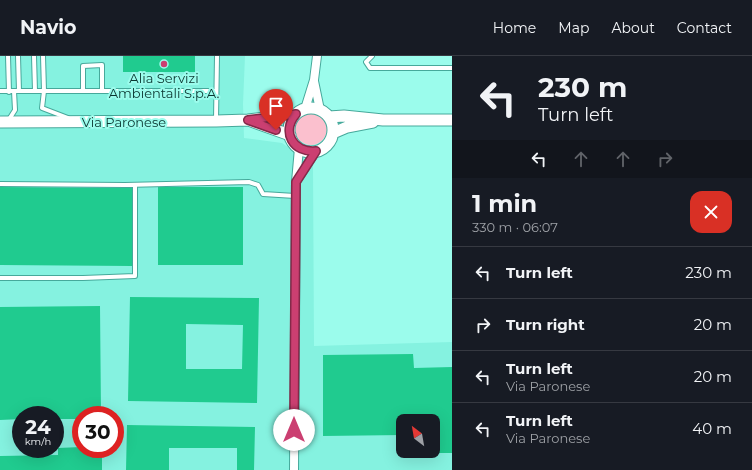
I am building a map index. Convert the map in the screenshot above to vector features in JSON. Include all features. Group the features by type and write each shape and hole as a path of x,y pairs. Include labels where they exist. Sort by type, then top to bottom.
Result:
{"main road":[{"path":"333,133 329,117 315,108 300,111 290,124 290,135 292,140 299,148 310,152 316,151 327,144 333,133 347,127 383,120"},
{"name":"Via Paronese","path":"4,122 216,122 248,120 300,111"},
{"path":"329,117 344,116 383,120 452,120"},
{"name":"Via Paronese","path":"248,120 290,135"}],"street":[{"path":"300,111 314,80 317,56"},
{"path":"314,80 320,110"},
{"path":"294,470 296,182 299,148"},
{"path":"296,182 316,151"}],"lane":[{"path":"8,56 9,92"},
{"path":"4,122 15,110 18,56"},
{"path":"34,56 35,91"},
{"path":"44,56 44,91 42,108 79,122"},
{"path":"216,56 216,122"},
{"path":"372,56 366,62 370,68 452,68"},
{"path":"83,91 83,66 96,65 102,65 102,91"},
{"path":"0,91 216,90"},
{"path":"0,184 136,185 249,182 258,186 263,194 296,196"},
{"path":"0,278 83,278 135,276 136,185"}],"shaded area":[{"path":"0,56 245,56 243,104 244,138 282,143 313,165 314,346 452,342 452,470 0,470"},
{"path":"308,113 314,113 324,120 327,129 326,135 320,142 314,145 308,145 298,138 295,132 295,126 302,116"}],"building":[{"path":"123,56 195,56 195,72 123,72"},
{"path":"0,187 134,188 133,266 0,265"},
{"path":"158,187 243,187 243,265 158,265"},
{"path":"130,297 259,298 257,403 128,401","holes":["186,324 243,325 242,369 186,369"]},
{"path":"100,306 101,406 72,406 72,419 64,419 64,406 12,406 12,419 0,420 0,307"},
{"path":"413,354 414,368 452,367 452,453 440,453 440,414 396,414 396,435 323,436 323,355"},
{"path":"127,425 255,427 254,470 237,470 237,448 169,448 169,470 126,470"},
{"path":"72,447 72,458 102,458 102,470 0,470 0,456 12,456 12,458 64,458 64,448"}],"place":[{"name":"Alia Servizi Ambientali S.p.A.","path":"164,64"}],"route":[{"path":"276,130 248,120 296,114 292,118 289,129 292,140 299,148 310,152 316,151 296,182 294,430"}]}
